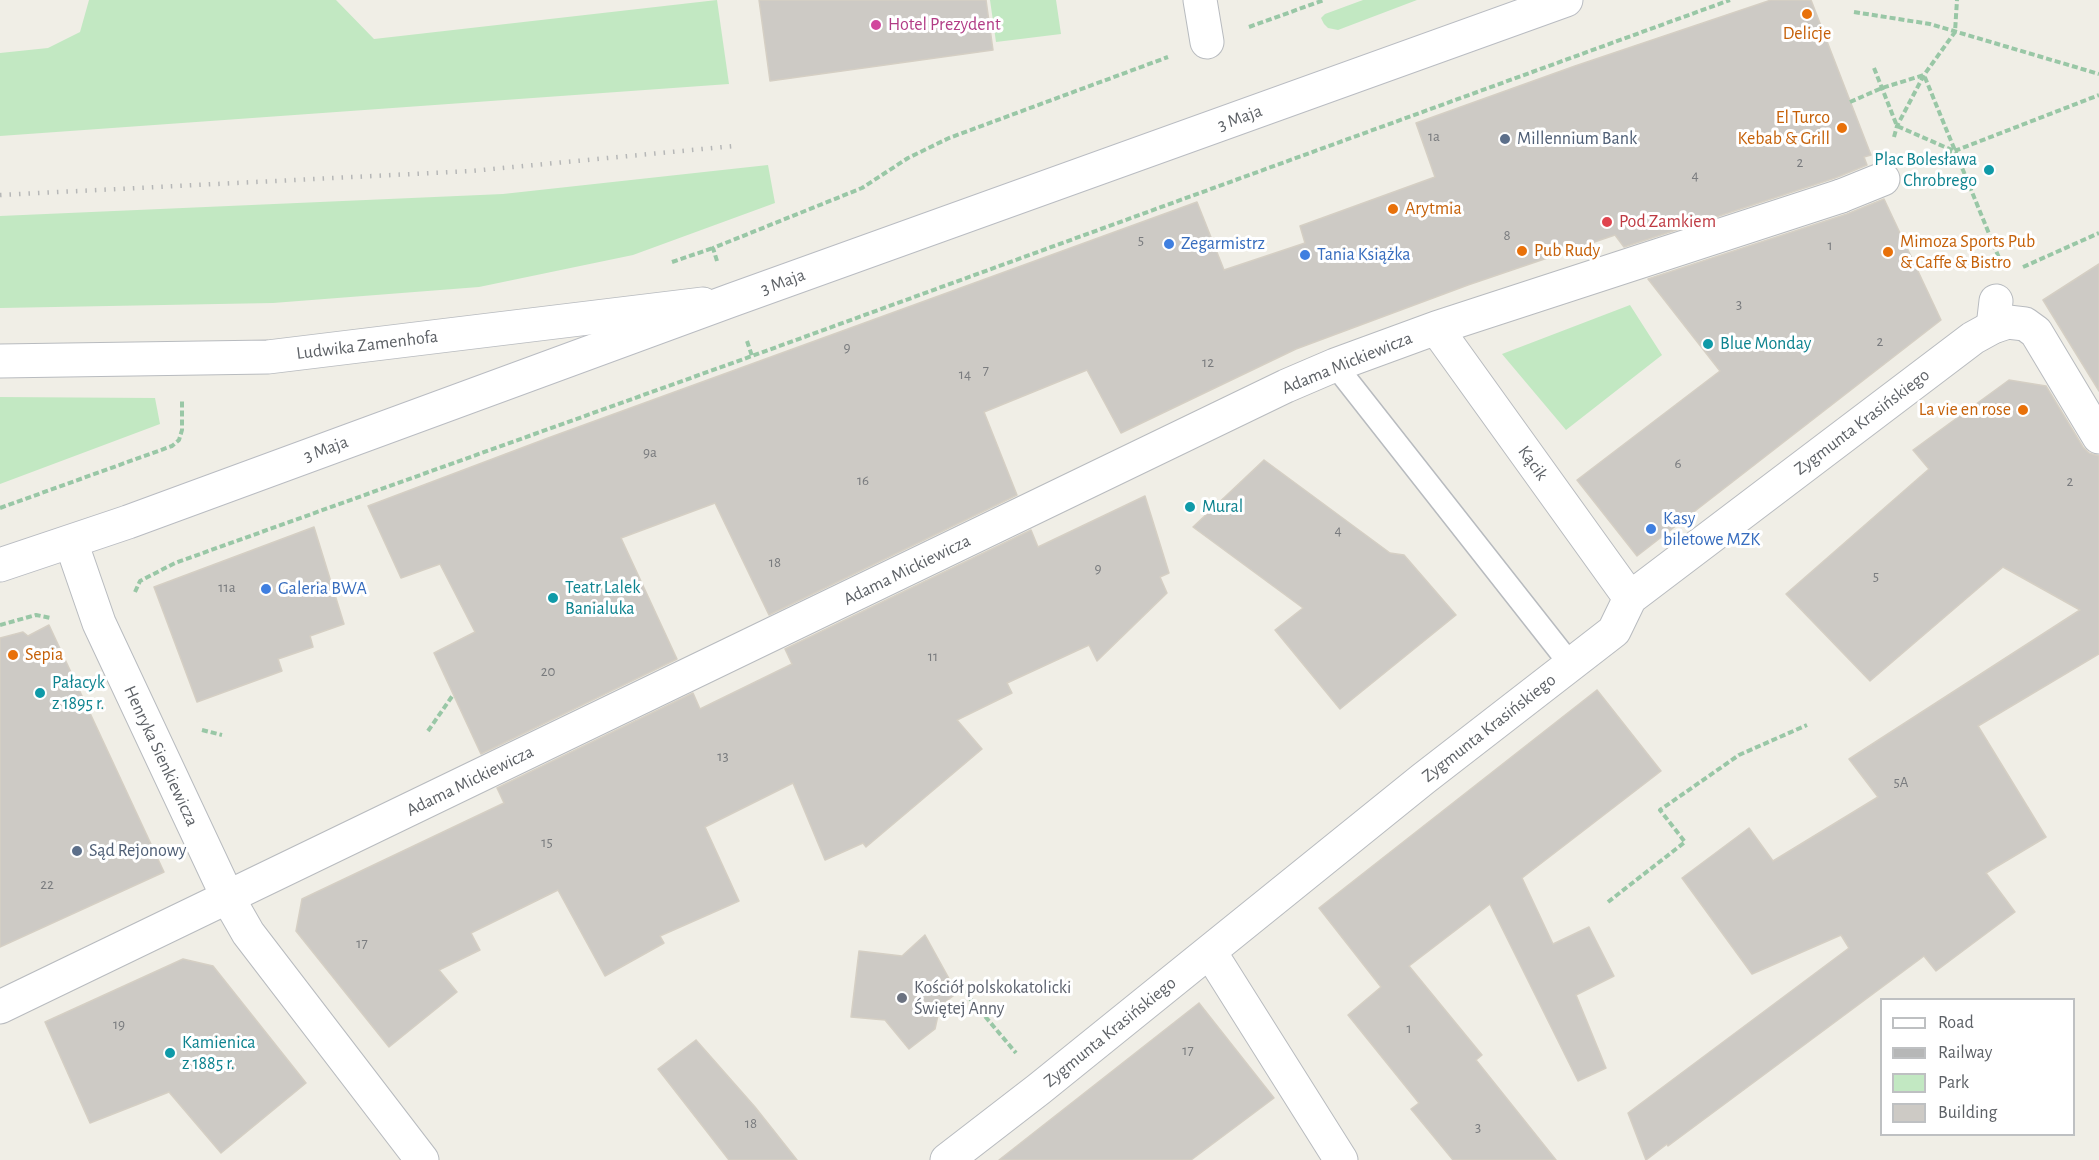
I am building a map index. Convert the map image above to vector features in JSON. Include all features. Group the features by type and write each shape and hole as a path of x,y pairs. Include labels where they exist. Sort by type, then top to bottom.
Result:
{"street":[{"path":"1200,0 1207,42"},
{"name":"3 Maja","path":"0,565 71,542 732,300 1566,0"},
{"name":"Adama Mickiewicza","path":"0,1007 1286,386 1335,365 1436,328 1841,196 1883,179"},
{"name":"Ludwika Zamenhofa","path":"0,361 268,357 732,300"},
{"name":"Zygmunta Krasińskiego","path":"946,1160 1039,1089 1423,779 1614,631 1630,598 1973,338 1994,314 2008,322 2025,324 2036,332 2099,436"},
{"name":"Kącik","path":"1436,328 1630,598"},
{"name":"Henryka Sienkiewicza","path":"71,542 99,623 228,898 248,933 422,1160"},
{"path":"1210,952 1341,1160"}],"lane":[{"path":"1335,365 1571,664"}],"path":[{"path":"752,356 713,248 862,188 908,158 949,138 1324,0"},
{"path":"135,598 134,592 140,581 175,563 1730,0"},
{"path":"1883,179 1897,126 1924,75 1955,32 1957,0"},
{"path":"1854,12 1930,24 2099,74"},
{"path":"1874,68 1897,126 1954,152"},
{"path":"1850,102 1882,88 1924,75"},
{"path":"1924,75 2002,265"},
{"path":"1883,179 2099,95"},
{"path":"0,508 172,446 179,440 182,430 182,390"},
{"path":"0,625 36,615 48,616 57,622"},
{"path":"428,731 453,695"},
{"path":"1608,902 1684,842 1660,810 1739,755 1807,725"},
{"path":"202,730 222,735"},
{"path":"962,989 1016,1054"}],"green space":[{"path":"89,0 336,0 374,39 717,0 729,84 0,136 0,53 48,48 80,32"},
{"path":"990,0 1056,0 1061,34 996,42"},
{"path":"1363,0 1417,0 1338,30 1328,28 1324,24 1321,18 1325,14"},
{"path":"768,165 775,203 633,255 479,287 273,303 0,308 0,216 503,194"},
{"path":"1630,305 1662,355 1566,430 1502,354"},
{"path":"0,397 155,398 160,424 0,484"}],"building":[{"name":"Hotel Prezydent","path":"759,0 986,0 993,50 770,81"},
{"path":"1771,0 1811,0 1871,155 1864,157 1867,165 1835,178 1624,247 1615,235 1468,285 1296,349 1121,433 1087,370 984,412 1017,495 769,615 715,503 621,538 677,659 481,754 434,653 475,632 440,564 401,578 368,506 548,438 1197,202 1224,270 1305,243 1300,226 1435,177 1416,123 1575,66"},
{"path":"1884,199 1941,320 1637,556 1577,480 1720,371 1648,279 1847,214"},
{"path":"2099,264 2099,391 2043,300"},
{"path":"2009,380 2046,386 2083,447 2089,453 2099,456 2099,654 1978,726 2046,837 1986,873 2015,912 1936,971 1924,956 1646,1160 1628,1113 1849,948 1841,935 1752,974 1682,878 1749,828 1773,861 1878,797 1849,759 2080,610 2003,567 1870,681 1786,594 1929,469 1913,450"},
{"path":"1264,460 1390,553 1404,555 1456,615 1340,709 1275,630 1303,608 1193,527"},
{"path":"1145,496 1169,573 1160,577 1167,593 1097,661 1089,645 1007,683 1012,693 957,720 982,749 866,847 863,843 825,860 793,783 705,827 739,901 660,936 664,943 605,976 558,890 471,933 480,950 439,970 457,992 389,1047 296,931 302,899 504,803 497,788 693,693 700,709 792,664 785,649 1031,530 1038,547"},
{"name":"Galeria BWA","path":"314,527 344,624 310,636 313,647 278,659 282,671 197,702 154,587"},
{"name":"Sąd Rejonowy","path":"49,625 164,872 0,947 0,638 23,632 28,636"},
{"path":"1597,690 1661,771 1522,878 1553,944 1589,927 1614,976 1576,995 1606,1068 1578,1081 1490,904 1409,966 1482,1055 1476,1060 1556,1160 1453,1160 1411,1109 1419,1103 1348,1015 1381,987 1319,908"},
{"name":"Kościół polskokatolicki Świętej Anny","path":"925,935 957,993 940,1006 935,1029 909,1049 885,1020 851,1017 859,951 902,956"},
{"name":"Kamienica z 1885 r.","path":"183,959 213,966 306,1083 221,1153 169,1092 90,1123 45,1022"},
{"path":"1199,1003 1274,1098 1191,1160 999,1160"},
{"path":"696,1040 755,1107 797,1160 729,1160 658,1069"}],"railway":[{"path":"0,195 471,171 734,146"}],"place":[{"name":"Delicje","path":"1807,14"},
{"name":"Hotel Prezydent","path":"876,25"},
{"name":"El Turco Kebab & Grill","path":"1842,128"},
{"name":"Millennium Bank","path":"1505,139"},
{"name":"Plac Bolesława Chrobrego","path":"1989,170"},
{"name":"Arytmia","path":"1393,209"},
{"name":"Pod Zamkiem","path":"1607,222"},
{"name":"Zegarmistrz","path":"1169,244"},
{"name":"Pub Rudy","path":"1522,251"},
{"name":"Mimoza Sports Pub & Caffe & Bistro","path":"1888,252"},
{"name":"Tania Książka","path":"1305,255"},
{"name":"Blue Monday","path":"1708,344"},
{"name":"La vie en rose","path":"2023,410"},
{"name":"Mural","path":"1190,507"},
{"name":"Kasy biletowe MZK","path":"1651,529"},
{"name":"Galeria BWA","path":"266,589"},
{"name":"Teatr Lalek Banialuka","path":"553,598"},
{"name":"Sepia","path":"13,655"},
{"name":"Pałacyk z 1895 r.","path":"40,693"},
{"name":"Sąd Rejonowy","path":"77,851"},
{"name":"Kościół polskokatolicki Świętej Anny","path":"902,998"},
{"name":"Kamienica z 1885 r.","path":"170,1053"}]}
